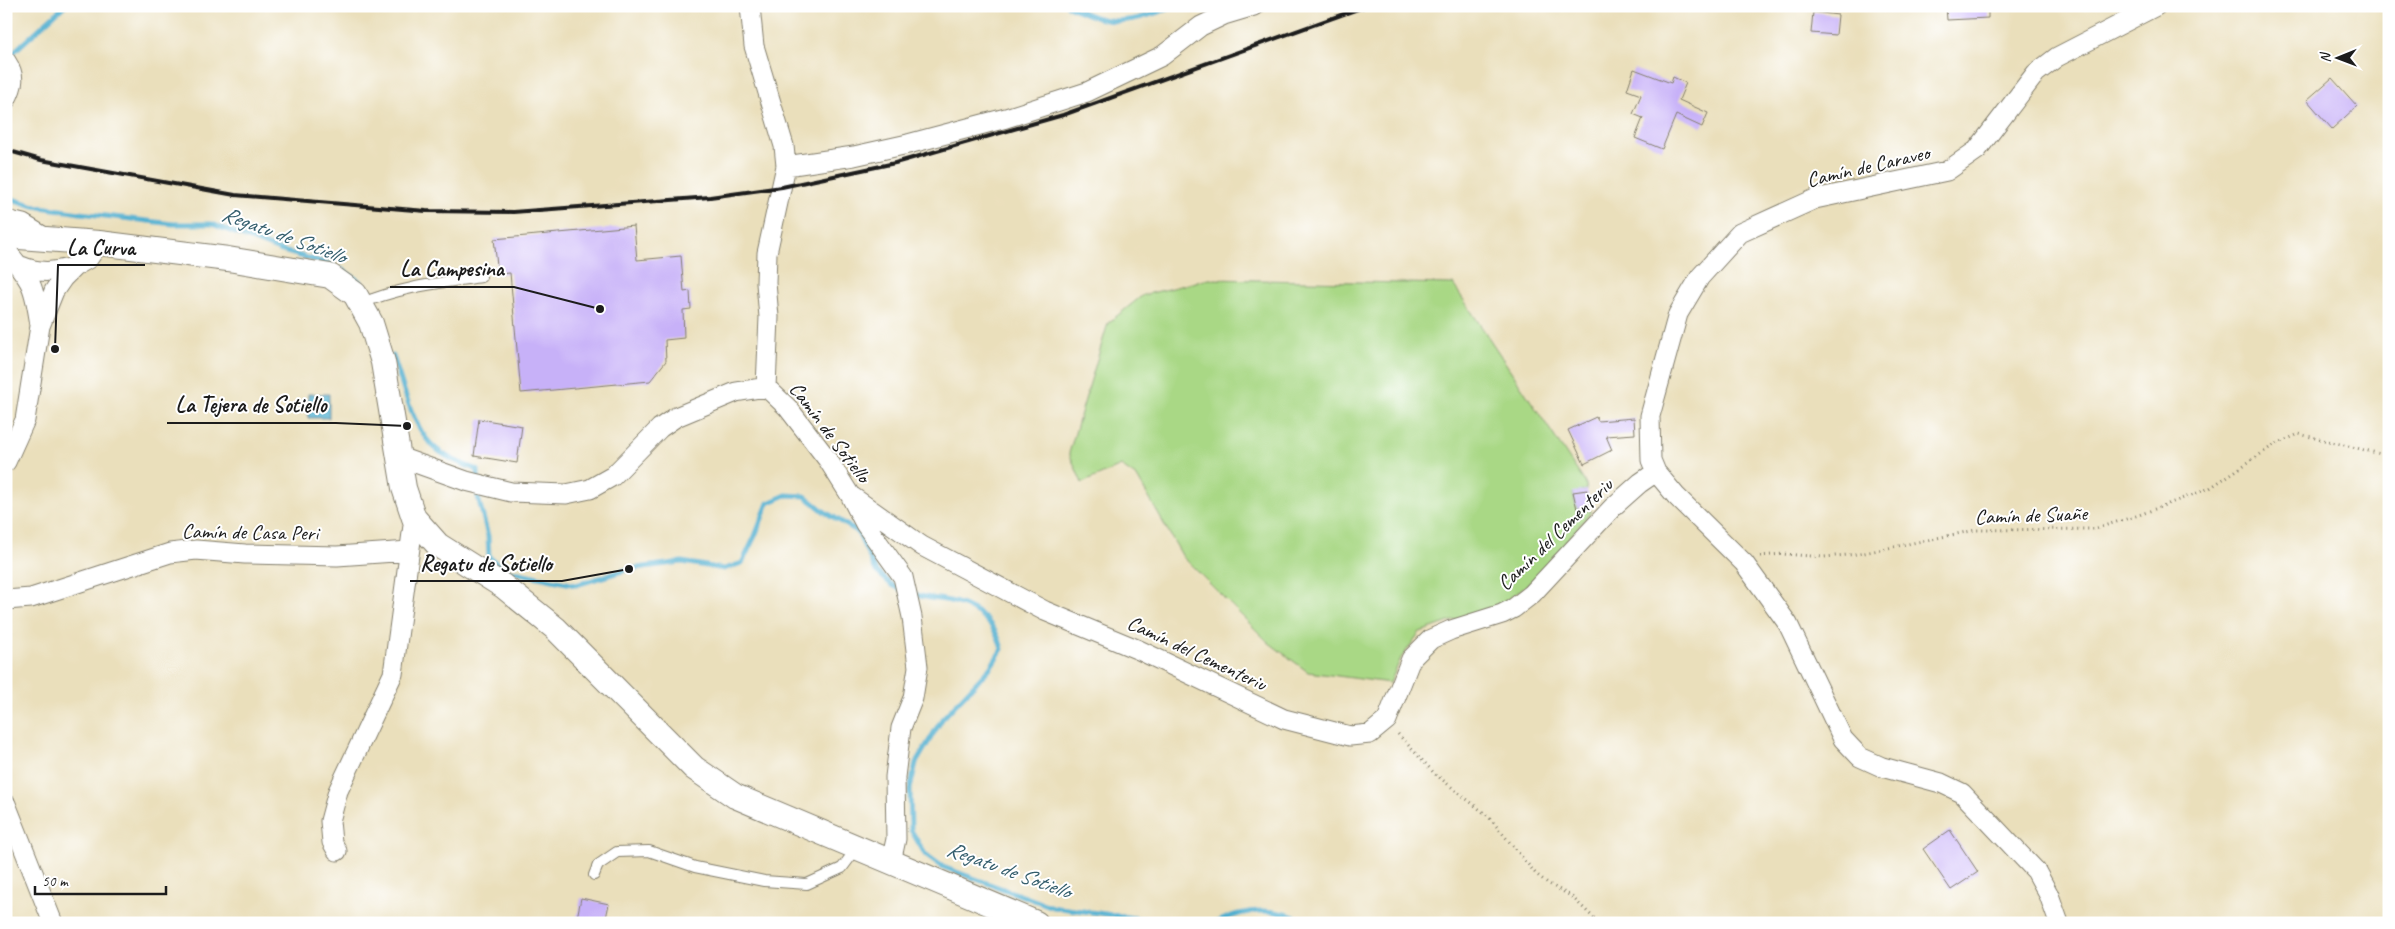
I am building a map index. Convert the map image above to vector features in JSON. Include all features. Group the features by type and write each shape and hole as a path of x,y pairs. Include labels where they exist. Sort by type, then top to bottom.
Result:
{"street":[{"path":"750,6 754,46 784,146 786,166 767,253 766,283 769,317 766,387"},
{"path":"786,166 854,156 908,144 1006,118 1087,92 1162,56 1200,26 1224,15 1254,6"},
{"name":"Camín de Caraveo","path":"1656,472 1650,460 1650,416 1678,314 1700,277 1740,233 1815,199 1947,171 1977,150 2036,74 2057,57 2156,6"},
{"path":"6,100 15,83 9,65"},
{"path":"6,220 23,224 48,240"},
{"path":"6,236 99,243 228,259 330,276 355,294 371,323 383,362 404,488 414,518 438,545 503,586 555,628 694,768 735,796 1032,922"},
{"path":"21,266 36,272 53,273 74,267 88,259 99,243"},
{"path":"6,250 21,266 30,280 36,295 40,326"},
{"path":"6,462 25,420 40,326 54,291 74,267"},
{"name":"Camín de Sotiello","path":"399,457 474,483 511,492 566,494 590,489 613,476 660,428 676,417 736,392 766,387 800,423 828,460 850,495 865,524 902,577 912,617 918,666 913,698 900,728 895,777 896,839 891,862"},
{"path":"1656,472 1676,496 1744,564 1788,624 1843,740 1860,756 1882,767 1941,783 1962,793 2036,870 2049,895 2059,923"},
{"name":"Camín del Cementeriu","path":"850,495 922,546 1045,611 1139,650 1284,719 1350,736 1370,734 1386,720 1411,659 1431,639 1514,608 1532,594 1613,508 1640,483 1656,472"},
{"path":"337,851 332,842 330,821 338,791 393,674 414,518"},
{"name":"Camín de Casa Peri","path":"6,600 31,598 170,554 196,550 245,554 337,556 409,551"},
{"path":"6,804 53,923"}],"lane":[{"path":"360,304 381,295 413,286 481,277"},
{"path":"594,875 598,865 617,852 649,852 695,867 764,881 807,884 842,868 857,848"}],"path":[{"name":"Camín de Suañe","path":"1744,564 1754,556 1783,554 1824,557 1859,554 1976,530 2094,529 2139,515 2210,488 2274,445 2299,434 2389,456"},
{"path":"1386,720 1435,774 1488,816 1536,874 1549,884 1571,896 1599,923"}],"green space":[{"path":"1209,279 1453,284 1586,484 1587,490 1573,493 1577,509 1592,511 1533,580 1504,603 1420,632 1401,658 1390,683 1308,672 1268,642 1183,557 1137,477 1121,466 1082,483 1069,453 1108,323 1143,295"}],"water":[{"path":"308,394 329,394 329,418 308,418"}],"building":[{"path":"1946,6 1988,6 1988,18 1947,20"},
{"path":"1813,12 1838,15 1836,35 1811,33"},
{"path":"1634,69 1671,83 1673,77 1686,83 1679,100 1708,113 1702,127 1676,115 1662,149 1635,138 1643,118 1633,114 1641,95 1627,90"},
{"path":"2332,78 2357,106 2332,129 2307,100"},
{"path":"634,226 637,260 681,256 684,292 690,291 691,309 683,310 684,338 665,340 666,361 650,381 521,393 510,273 498,274 494,239"},
{"path":"1596,417 1598,421 1634,418 1635,434 1606,436 1612,450 1584,464 1568,430"},
{"path":"479,419 522,426 517,463 474,456"},
{"path":"1587,490 1590,506 1577,509 1573,492"},
{"path":"1950,830 1978,872 1951,890 1923,849"},
{"path":"581,898 609,904 605,923 576,923"}],"waterway":[{"path":"7,58 64,6"},
{"path":"1068,6 1098,18 1118,21 1157,13 1176,6"},
{"name":"Regatu de Sotiello","path":"6,197 34,206 80,213 173,224 212,224 279,250 333,265"},
{"name":"Regatu de Sotiello","path":"341,269 359,281 363,287"},
{"name":"Regatu de Sotiello","path":"373,303 381,320"},
{"name":"Regatu de Sotiello","path":"393,356 408,403 424,436 441,453 478,470 478,479"},
{"name":"Regatu de Sotiello","path":"478,488 478,497 488,536 489,557 505,570 576,585 629,569 682,562 724,569 742,563 768,503 786,495 805,496 825,512 857,531 876,571 892,585 900,589"},
{"name":"Regatu de Sotiello","path":"911,593 954,602 979,613 991,625 1002,649 990,668 942,719 916,763 910,789 911,830 925,854 943,867 1053,907 1172,923"},
{"name":"Regatu de Sotiello","path":"1215,923 1239,914 1262,911 1285,914 1309,923"}],"railway":[{"path":"6,150 41,160 235,195 426,211 513,212 710,197 782,187 895,163 1063,115 1366,6"}],"place":[{"name":"La Campesina","path":"600,309"},
{"name":"La Curva","path":"55,349"},
{"name":"La Tejera de Sotiello","path":"407,426"},
{"name":"Regatu de Sotiello","path":"629,569"}]}
